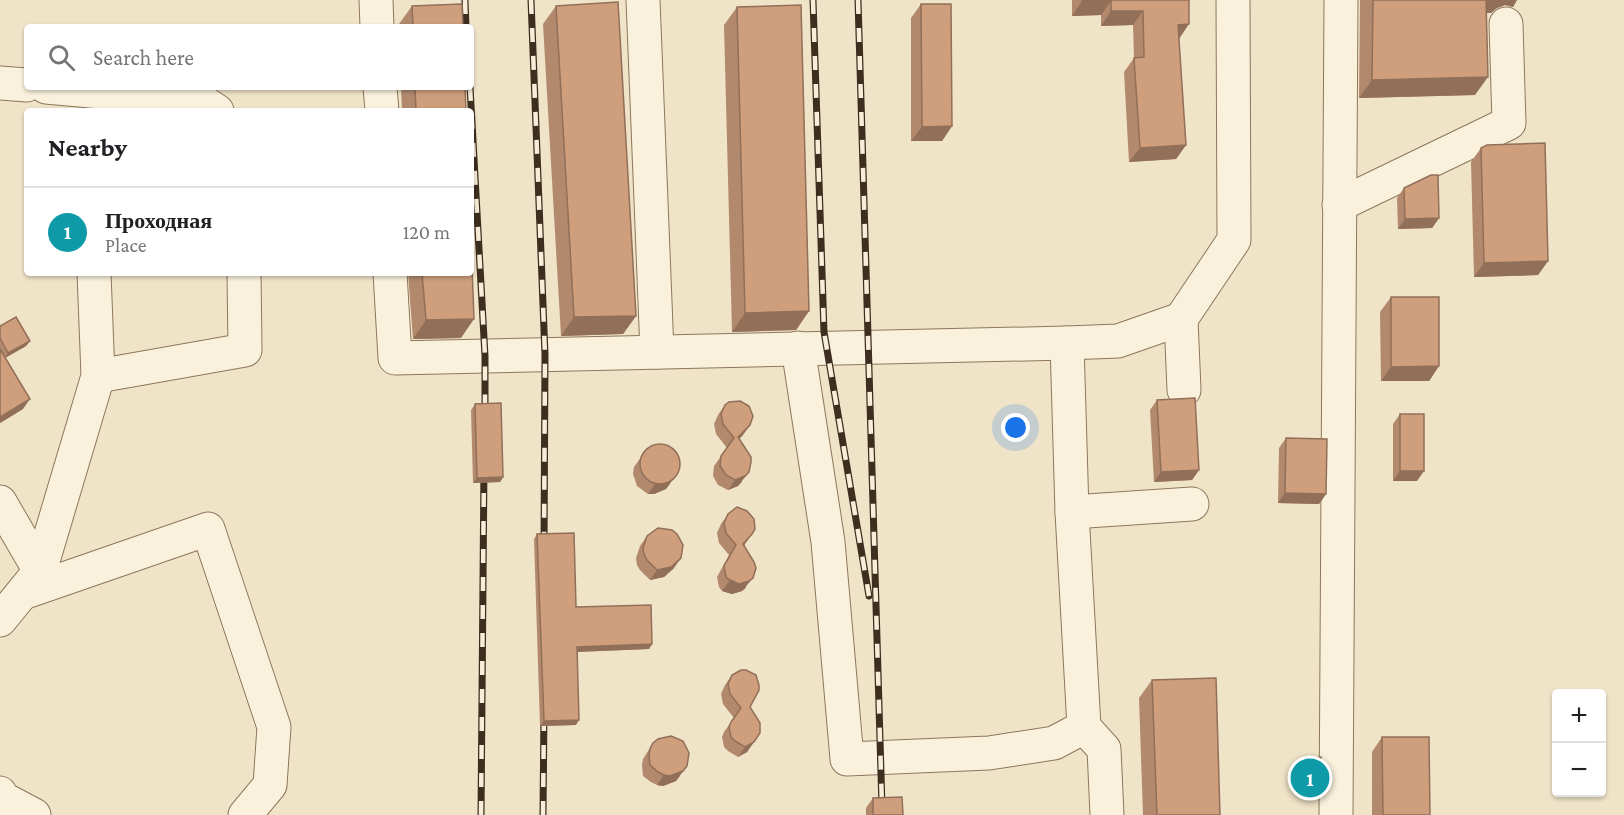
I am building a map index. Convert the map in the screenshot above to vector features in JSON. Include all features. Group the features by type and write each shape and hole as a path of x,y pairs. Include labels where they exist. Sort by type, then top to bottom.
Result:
{"lane":[{"path":"376,0 377,24"},
{"path":"643,0 657,352"},
{"path":"1184,390 1181,319 1234,240 1233,0"},
{"path":"1336,815 1341,0"},
{"path":"1339,205 1509,123 1506,24"},
{"path":"0,83 24,85"},
{"path":"55,90 87,101 202,101 213,108"},
{"path":"380,90 382,108"},
{"path":"0,620 31,582 98,376 94,276"},
{"path":"98,376 245,350 244,276"},
{"path":"390,276 395,358 1067,343 1118,340 1181,319"},
{"path":"1067,343 1072,512 1084,727 1104,749 1107,815"},
{"path":"798,348 828,542 847,759 989,753 1053,743 1084,727"},
{"path":"0,502 31,582"},
{"path":"1072,512 1192,504"},
{"path":"31,582 208,529 274,727 270,785 245,815"},
{"path":"0,793 2,798 34,815"}],"building":[{"path":"1082,0 1189,0 1189,24 1178,25 1186,145 1140,148 1134,58 1144,57 1143,11 1111,11 1111,1"},
{"path":"1373,0 1486,0 1488,77 1372,80"},
{"path":"618,2 636,316 574,317 556,6"},
{"path":"462,4 463,24 413,24 412,6"},
{"path":"921,4 951,4 952,126 922,127"},
{"path":"801,5 809,311 745,313 737,7"},
{"path":"415,90 465,90 466,108 416,108"},
{"path":"1545,143 1548,261 1484,263 1481,148 1487,145"},
{"path":"1431,175 1438,175 1439,218 1405,219 1404,188"},
{"path":"422,276 472,276 474,319 426,320"},
{"path":"1391,297 1439,297 1439,366 1391,367"},
{"path":"16,317 30,341 8,353 0,338 0,326"},
{"path":"0,349 30,399 0,417"},
{"path":"1195,398 1199,470 1161,472 1157,400"},
{"path":"740,401 749,406 753,416 750,425 738,437 751,457 751,462 749,472 735,480 726,475 720,466 721,456 734,438 723,424 721,414 729,402"},
{"path":"501,403 503,477 477,478 475,404"},
{"path":"1400,414 1424,414 1424,471 1400,471"},
{"path":"1286,438 1327,439 1326,494 1285,493"},
{"path":"660,444 674,450 680,464 674,478 660,484 646,478 640,464 646,450"},
{"path":"737,507 747,511 754,519 755,529 743,544 756,568 753,578 739,584 726,577 724,566 736,545 726,533 724,523 728,514"},
{"path":"658,528 672,530 683,545 681,558 671,567 657,570 647,560 643,548 647,536"},
{"path":"574,533 576,607 651,605 652,644 577,647 579,720 544,721 537,534"},
{"path":"741,670 756,675 759,685 759,690 750,707 760,723 760,733 754,742 745,747 731,737 729,727 741,708 730,694 728,684 732,675"},
{"path":"1216,678 1220,815 1157,815 1152,680"},
{"path":"671,736 683,741 689,753 687,766 683,771 670,776 658,772 650,765 649,755 653,743 658,739"},
{"path":"1382,737 1429,737 1430,815 1383,815"},
{"path":"1321,757 1321,787 1304,789 1300,760"},
{"path":"902,797 903,815 873,815 873,798"}],"railway":[{"path":"465,0 466,24"},
{"path":"531,0 545,355 544,551"},
{"path":"813,0 824,332 869,596"},
{"path":"858,0 882,807"},
{"path":"470,90 471,108"},
{"path":"474,159 485,356 485,420"},
{"path":"481,815 484,465"},
{"path":"543,815 544,710"}],"place":[{"name":"Проходная","path":"1310,778"}]}
